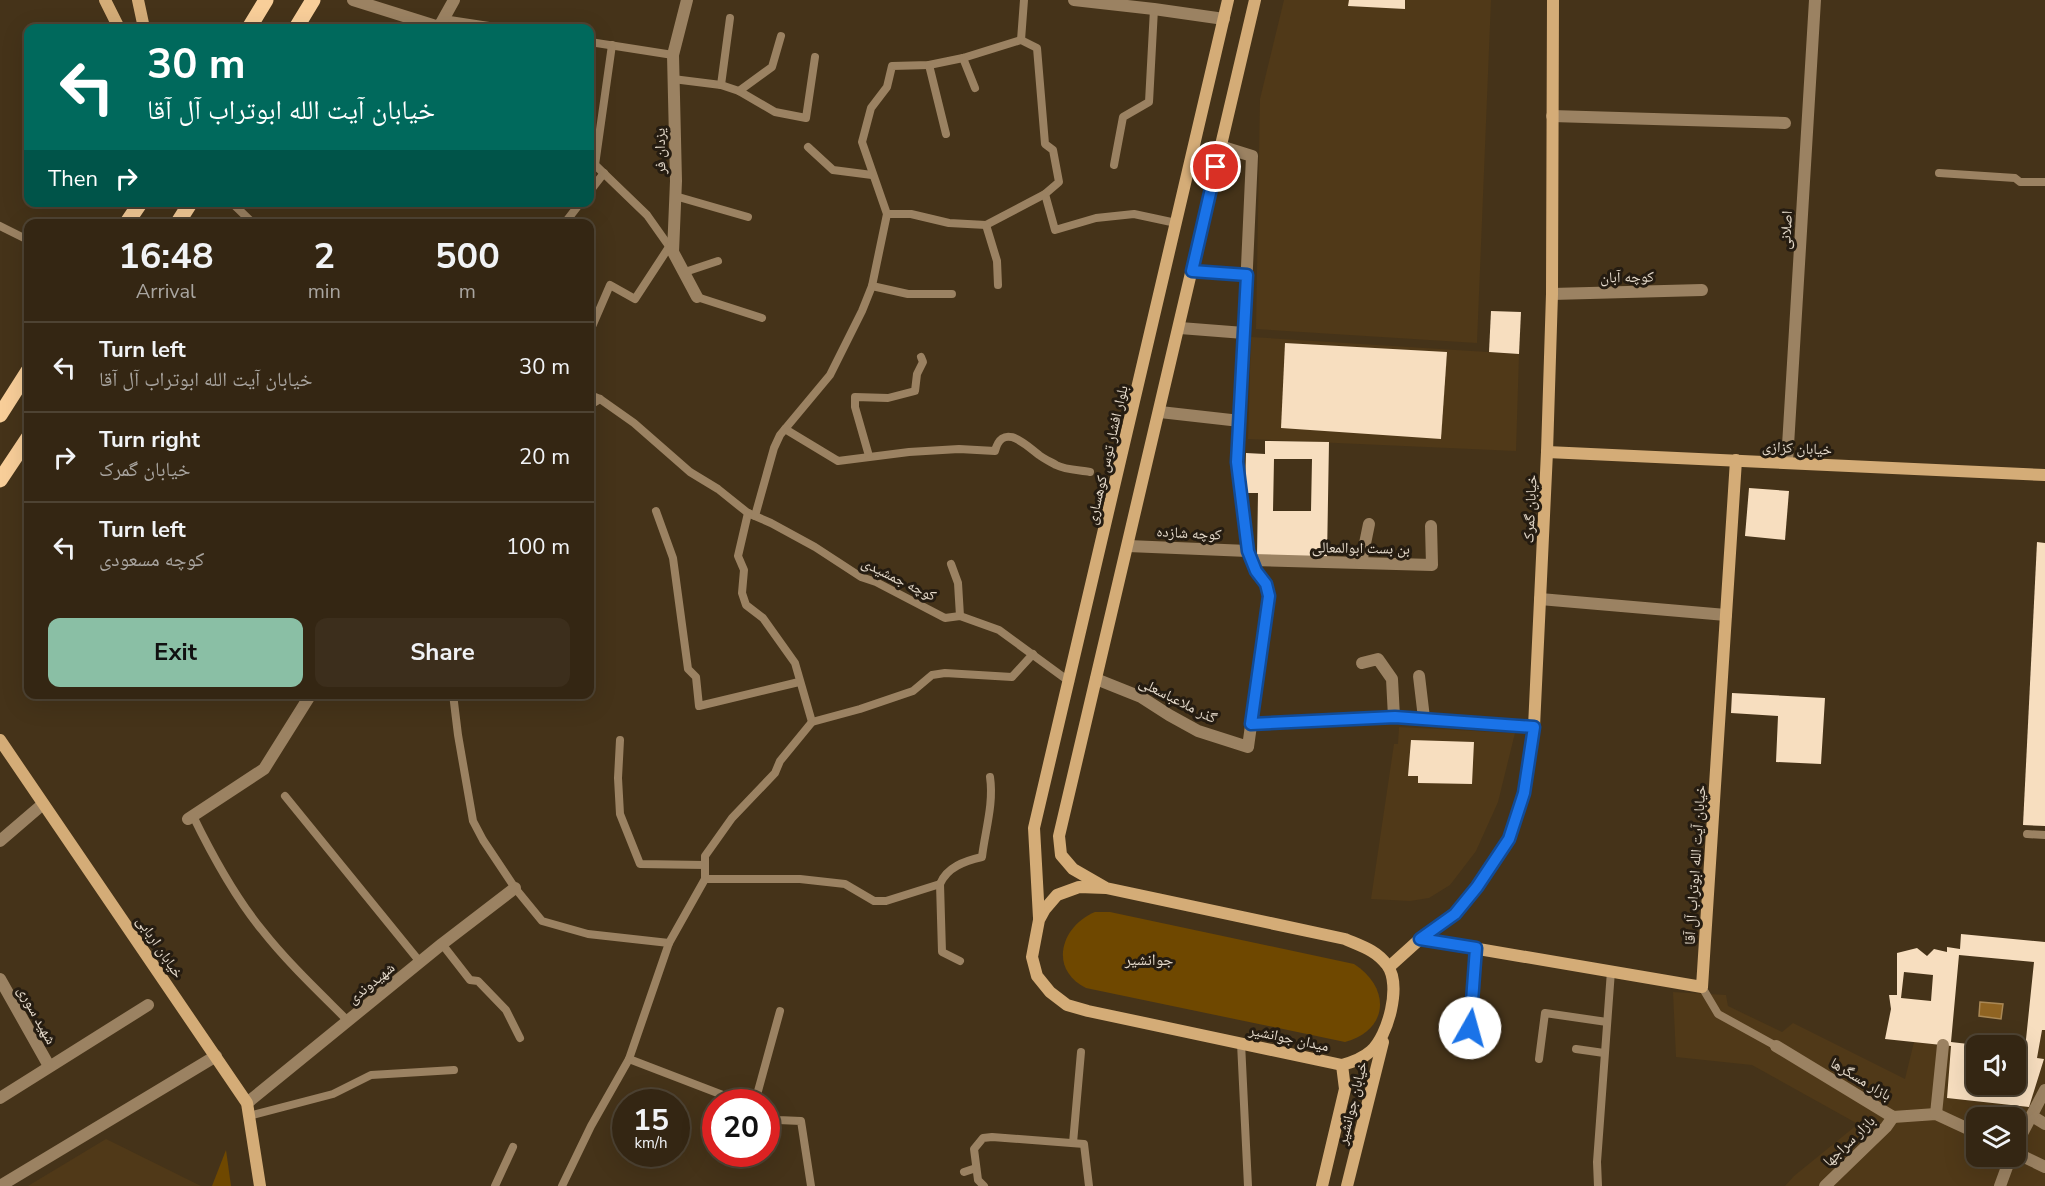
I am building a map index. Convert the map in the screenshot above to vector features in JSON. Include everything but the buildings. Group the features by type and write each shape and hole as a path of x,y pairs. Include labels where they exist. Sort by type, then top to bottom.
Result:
{"main road":[{"path":"105,0 117,24"},
{"path":"138,0 143,24"},
{"path":"251,24 266,0"},
{"path":"298,24 313,0"},
{"name":"بلوار افشار توس کوهساری","path":"1039,920 1034,828 1228,0"},
{"path":"1106,888 1073,869 1061,855 1059,836 1180,328 1255,0"},
{"name":"خیابان گمرک","path":"1389,967 1420,939 1455,914 1477,887 1509,839 1524,793 1534,727 1547,452 1552,294 1553,0"},
{"path":"0,415 24,377"},
{"path":"0,480 24,444"},
{"name":"خیابان کزازی","path":"1547,452 2045,475"},
{"name":"خیابان آیت الله ابوتراب آل آقا","path":"1702,987 1736,460"},
{"name":"خیابان اربابی","path":"0,740 247,1103 260,1186"},
{"name":"میدان جوانشیر","path":"1079,887 1106,888 1345,939 1372,950 1389,967 1393,986 1392,1005 1386,1027 1373,1049 1360,1060 1342,1065 1067,1005 1050,992 1038,976 1032,957 1039,920 1057,895 1079,887"},
{"path":"1420,939 1702,987"},
{"name":"خیابان جوانشیر","path":"1347,1186 1386,1027"},
{"name":"خیابان جوانشیر","path":"1322,1186 1345,1089 1342,1065"}],"street":[{"path":"353,0 429,24"},
{"path":"445,24 454,0"},
{"name":"یزدان فر","path":"671,249 675,196 673,55 687,0"},
{"path":"1074,0 1224,20"},
{"name":"اصلانی","path":"1787,462 1815,0"},
{"path":"1552,116 1785,123"},
{"path":"1220,146 1252,156 1237,462 1250,556 1256,571 1266,584 1269,596 1251,724 1395,717 1534,727"},
{"path":"671,249 698,297"},
{"path":"1192,271 1247,275"},
{"name":"کوچه آبان","path":"1552,294 1702,290"},
{"path":"1180,328 1244,333"},
{"path":"1160,412 1240,421"},
{"path":"1361,563 1369,524"},
{"name":"بن بست ابوالمعالی","path":"1250,556 1432,565 1431,526"},
{"name":"کوچه شازده","path":"1128,546 1250,556"},
{"path":"1540,599 1726,615"},
{"path":"1362,663 1378,659 1392,679 1395,717"},
{"path":"1419,676 1424,718"},
{"name":"گذر ملاعباسعلی","path":"1096,679 1141,697 1169,716 1198,731 1248,747 1251,724"},
{"path":"190,817 264,768 308,699"},
{"path":"0,841 43,804"},
{"name":"شهیدوندی","path":"247,1103 442,944 515,888"},
{"name":"شهید سوری","path":"0,979 49,1066"},
{"path":"0,1098 148,1005"},
{"path":"1942,1045 1936,1114 1966,1128"},
{"name":"بازار مسگرها","path":"1776,1046 1893,1117 1936,1114"},
{"path":"0,1186 216,1056"},
{"path":"2026,1127 2045,1090"},
{"path":"2032,1116 2045,1124"},
{"name":"بازار سراجها","path":"1825,1186 1886,1127 1893,1117"},
{"path":"2026,1158 2045,1167"},
{"path":"2000,1186 2007,1167"}],"lane":[{"path":"1021,40 1024,0"},
{"path":"1114,165 1123,117 1149,102 1154,9"},
{"path":"722,85 730,18"},
{"path":"739,91 772,67 781,36"},
{"path":"812,722 795,663 763,618 746,605 742,593 744,570 738,556 774,448 784,429 830,375 844,350 872,286 887,214 862,142 871,108 886,87 892,66 929,65 963,58 1021,40 1037,48 1045,144 1053,150 1059,182 1045,194 986,225 949,223 911,214 887,214"},
{"path":"594,43 673,55"},
{"path":"594,150 612,45"},
{"path":"673,79 722,85 739,91 775,112 806,118 815,57"},
{"path":"963,58 975,88"},
{"path":"929,65 946,134"},
{"path":"808,147 833,170 872,175"},
{"path":"594,164 647,215 671,249 634,299 610,285 594,322"},
{"path":"594,186 604,173"},
{"path":"1939,173 2015,178 2020,182 2045,183"},
{"path":"1045,194 1055,230 1096,218 1134,214 1176,223"},
{"path":"675,196 748,217"},
{"path":"236,207 249,219"},
{"path":"568,219 577,207"},
{"path":"986,225 997,261 998,285"},
{"path":"0,226 24,238"},
{"path":"685,272 718,261"},
{"path":"872,286 908,294 952,294"},
{"path":"698,297 762,318"},
{"path":"869,456 855,407 855,397 888,398 915,391 917,374 923,362 921,357"},
{"name":"کوچه جمشیدی","path":"594,397 634,423 690,472 718,489 752,515 815,547 861,577 876,582 945,618 960,616 999,630 1070,682"},
{"path":"594,403 600,399"},
{"path":"784,429 838,461 869,456 959,449 995,451 997,444 1003,438 1011,437 1023,440 1040,456 1059,466 1090,472"},
{"path":"656,512 673,558 688,669 696,677 699,706 799,682"},
{"path":"951,564 958,583 960,616"},
{"path":"562,1186 591,1126 629,1059 669,943 705,879 705,856 732,818 775,773 780,761 812,722 913,691 932,675 1012,677 1033,654"},
{"path":"454,699 473,821 515,888 542,921 588,934 669,943"},
{"path":"620,740 618,778 620,814 640,864 705,865"},
{"path":"960,962 942,952 940,884 944,875 966,861 982,857 990,812 990,777"},
{"path":"285,796 420,963"},
{"path":"190,817 213,857 261,929 295,968 348,1021"},
{"path":"2027,834 2045,835"},
{"path":"705,879 800,879 845,884 874,901 886,901 940,884"},
{"path":"442,944 470,980 478,981 506,1010 520,1038"},
{"path":"1467,1041 1472,1015 1476,948"},
{"path":"1598,1186 1597,1162 1611,971"},
{"path":"1702,987 1718,1014 1776,1046"},
{"path":"758,1089 780,1011"},
{"path":"1539,1059 1545,1013 1606,1022"},
{"path":"1241,1043 1248,1186"},
{"path":"1576,1049 1604,1053"},
{"path":"1073,1143 1081,1052"},
{"path":"629,1059 707,1089"},
{"path":"249,1116 333,1094 371,1075 454,1070"},
{"path":"780,1120 801,1121 812,1186"},
{"path":"984,1186 978,1179 974,1149 976,1143 983,1138 992,1137 1084,1144 1089,1186"},
{"path":"495,1186 513,1147"},
{"path":"964,1172 976,1168"}],"shaded area":[{"path":"1284,0 1491,0 1477,343 1256,329 1260,99"},
{"path":"1251,337 1519,354 1516,451 1248,439"},
{"path":"1399,727 1515,733 1498,802 1476,851 1450,885 1429,898 1410,901 1371,899 1394,744 1398,744"},
{"path":"1095,912 1110,912 1354,964 1366,974 1379,996 1380,1008 1377,1018 1360,1036 1345,1042 1086,988 1074,980 1067,970 1063,959 1064,948 1067,937 1074,927"},
{"path":"1673,992 1726,995 1728,1006 1782,1032 1793,1023 1905,1079 1914,1042 1951,1046 1947,1098 2029,1107 2044,1059 2037,1058 2042,1030 2045,1030 2045,1186 1785,1186 1858,1124 1752,1065 1676,1057"},
{"path":"1980,1002 2003,1004 2001,1019 1979,1016"},
{"path":"106,1139 201,1186 28,1186"},
{"path":"226,1150 231,1186 212,1186"}],"district":[{"name":"جوانشیر","path":"1149,959"}],"route":[{"path":"1216,167 1192,271 1247,275 1237,462 1248,551 1256,571 1266,584 1269,596 1251,724 1395,717 1534,727 1524,793 1509,839 1477,887 1455,914 1420,939 1476,948 1470,1028"}]}
